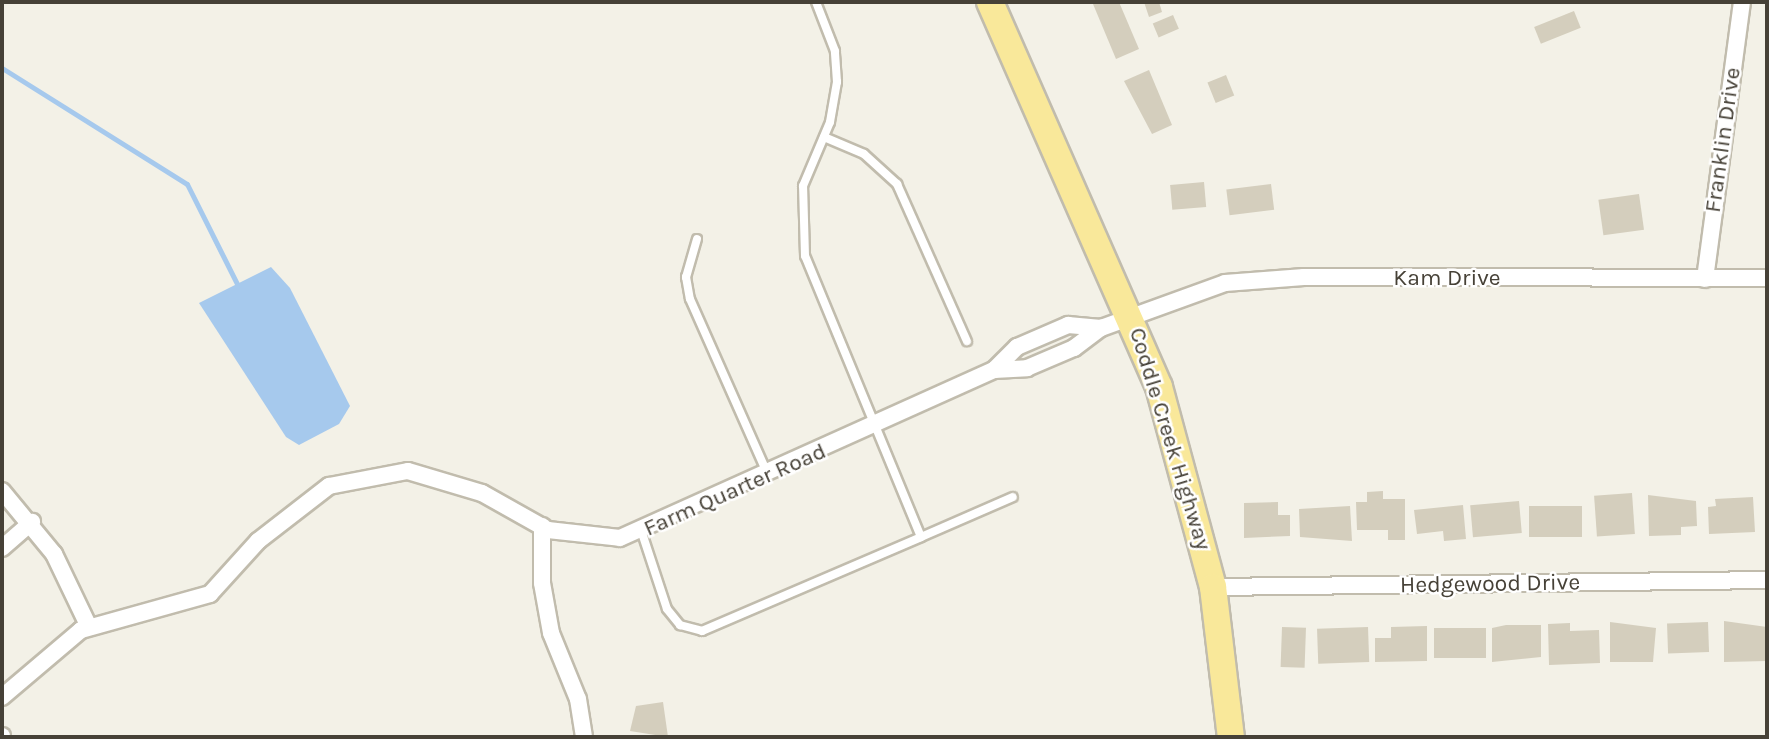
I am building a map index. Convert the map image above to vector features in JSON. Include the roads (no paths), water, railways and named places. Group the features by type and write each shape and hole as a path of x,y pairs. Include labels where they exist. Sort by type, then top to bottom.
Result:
{"main road":[{"name":"Coddle Creek Highway","path":"990,2 1133,316 1159,387 1213,587 1231,737"}],"street":[{"name":"Franklin Drive","path":"1705,279 1742,2"},
{"name":"Kam Drive","path":"1133,316 1225,283 1304,277 1767,278"},
{"name":"Farm Quarter Road","path":"993,370 1027,368 1074,348 1101,328 1133,316"},
{"name":"Farm Quarter Road","path":"2,697 89,627 210,594 300,503 359,477 408,471 443,479 542,526 598,539 642,533 993,370 1017,347 1068,325 1101,328"},
{"path":"2,491 32,522 89,627"},
{"path":"2,548 32,522"},
{"path":"542,526 542,583 551,633 578,699 584,737"},
{"name":"Hedgewood Drive","path":"1213,587 1767,580"}],"lane":[{"path":"816,2 835,51 837,82 824,137 803,186 800,230 805,256 921,537"},
{"path":"824,137 864,154 897,184 967,341"},
{"path":"697,239 686,277 690,299 768,475"},
{"path":"642,533 667,610 680,625 702,631 1013,497"}],"water":[{"path":"271,267 290,288 350,406 339,424 299,445 286,437 199,303"}],"waterway":[{"path":"2,68 187,184 238,286"}]}
